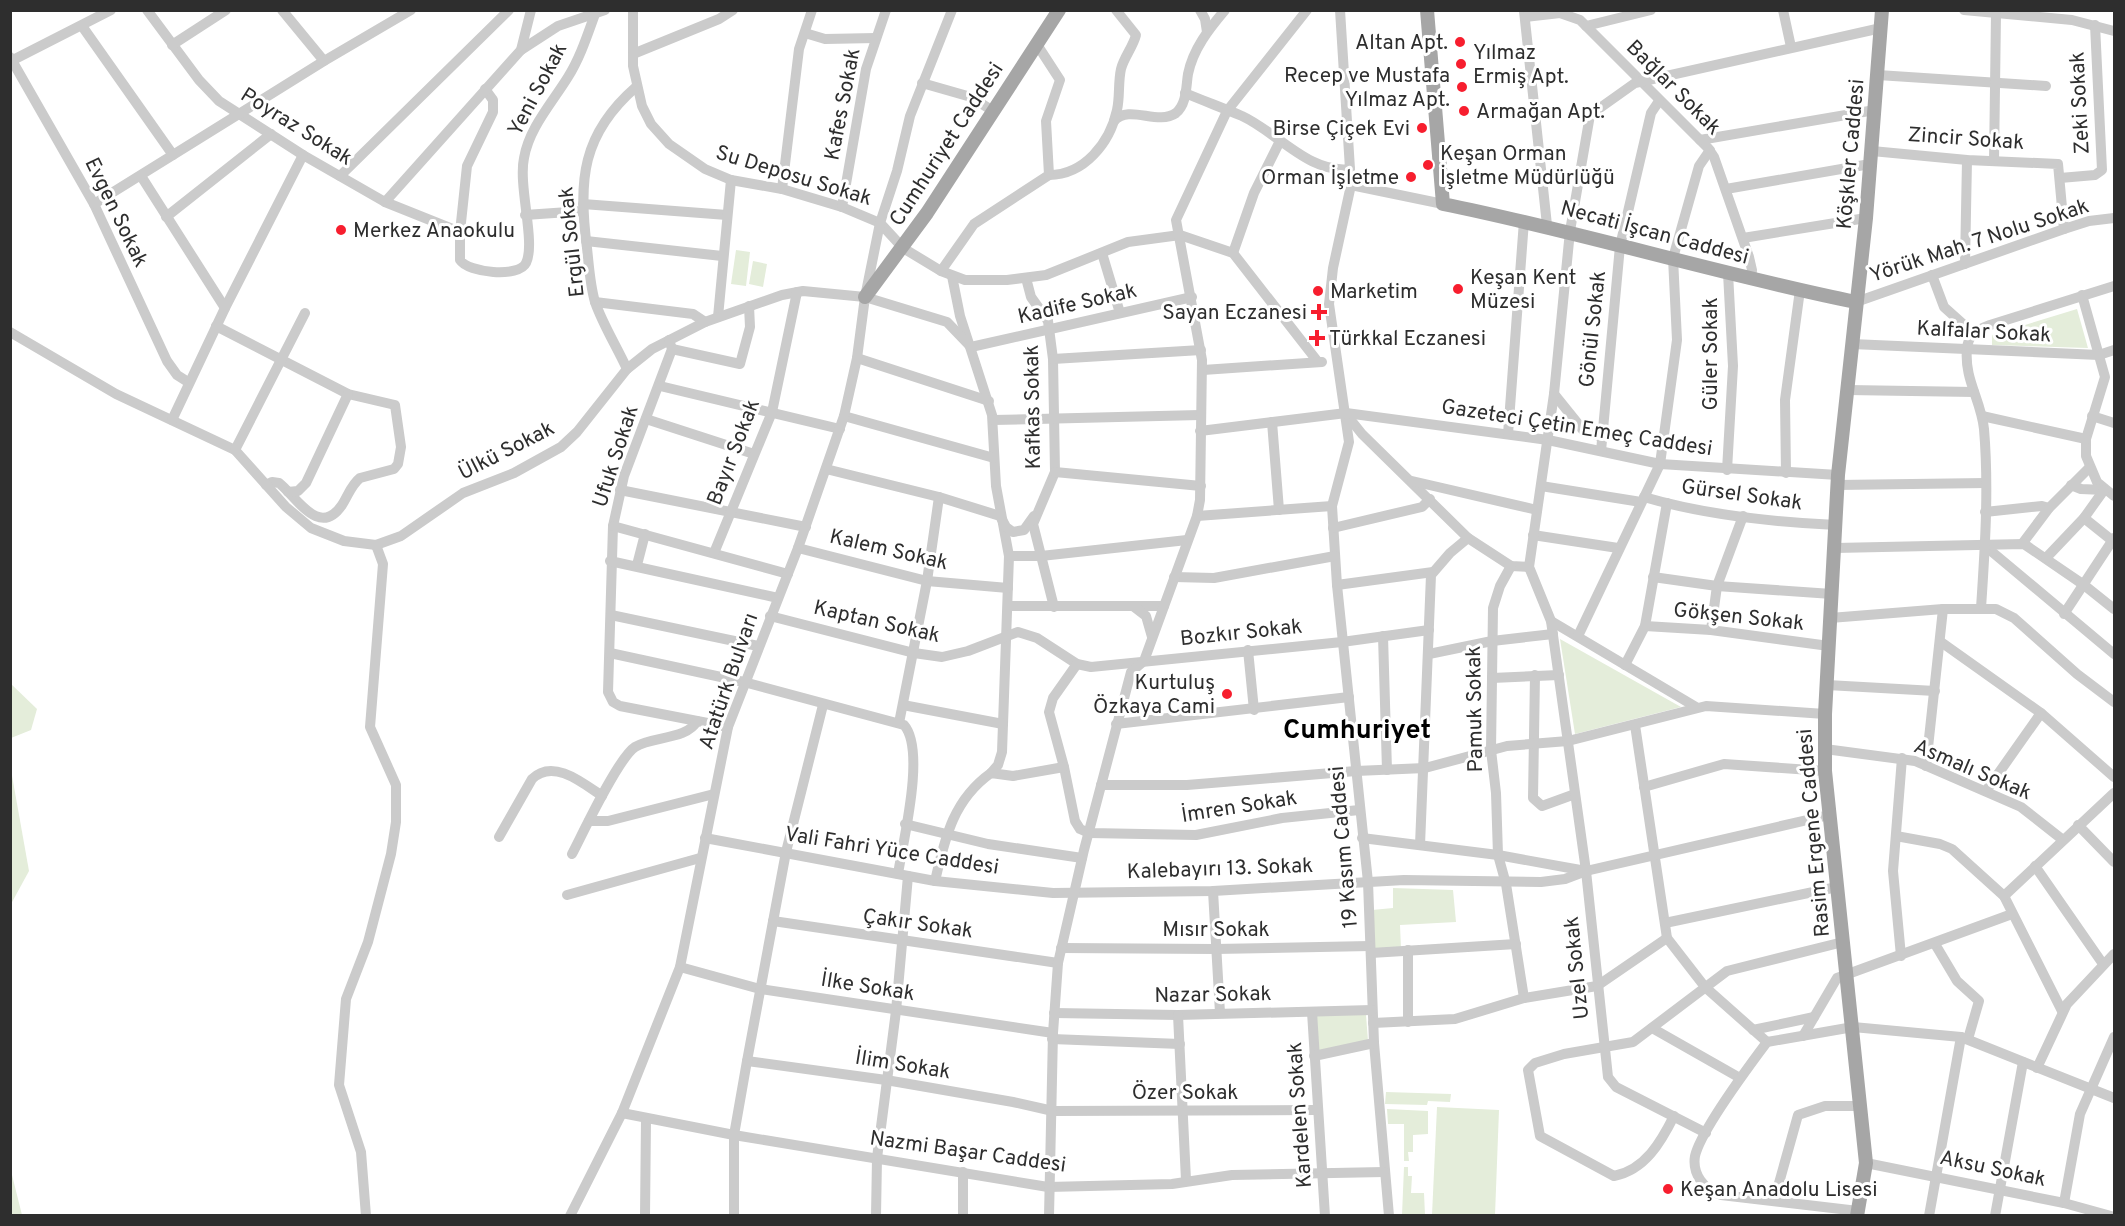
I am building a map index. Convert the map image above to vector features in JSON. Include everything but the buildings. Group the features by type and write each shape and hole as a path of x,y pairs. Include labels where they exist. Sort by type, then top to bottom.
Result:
{"main road":[{"name":"Cumhuriyet Caddesi","path":"865,297 903,248 1059,10"},
{"path":"1422,10 1440,204"},
{"path":"1427,10 1440,204"},
{"name":"Köşkler Caddesi","path":"1856,302 1866,218 1882,10"},
{"name":"Necati İşcan Caddesi","path":"1440,204 1547,225 1750,279 1856,302"},
{"name":"Rasim Ergene Caddesi","path":"1856,302 1838,480 1825,714 1825,771 1866,1162 1857,1213"}],"street":[{"path":"12,59 111,10"},
{"name":"Poyraz Sokak","path":"147,10 206,88 242,115 303,155 385,202 460,232"},
{"path":"172,45 226,10"},
{"path":"282,10 324,61"},
{"path":"94,204 242,115 324,61 411,10"},
{"path":"340,176 510,10"},
{"path":"521,50 528,31 531,10"},
{"name":"Su Deposu Sokak","path":"633,10 636,87 648,118 669,144 694,164 731,180 782,189 842,207 880,223 903,248 946,274"},
{"path":"633,54 719,19 733,10"},
{"path":"782,189 791,95 799,48 812,10"},
{"name":"Kafes Sokak","path":"842,207 864,79 886,10"},
{"path":"944,10 946,22"},
{"name":"Atatürk Bulvarı","path":"570,1215 622,1113 680,967 700,858 729,727 744,682 798,548 840,429 857,358 865,297 880,223 897,171 910,116 952,10"},
{"path":"1114,120 1125,114 1158,118 1172,115 1182,106 1192,61 1207,32 1207,17 1225,10"},
{"path":"1049,1215 1048,1187 1053,1112 1052,1036 1061,948 1131,672 1144,661 1197,516 1201,486 1200,415 1203,370 1192,297 1176,225 1178,216 1227,111 1307,10"},
{"name":"19 Kasım Caddesi","path":"1340,10 1351,184 1330,287 1330,314 1349,446 1332,506 1342,642 1368,882 1374,1044 1389,1215"},
{"path":"1586,26 1651,10"},
{"path":"1783,10 1791,46"},
{"path":"1964,10 2095,25 2115,31"},
{"path":"385,202 521,50 558,27 600,12"},
{"name":"Yeni Sokak","path":"460,232 460,260 465,265 514,272 524,267 528,258 522,175 527,145 579,57 600,12"},
{"path":"946,274 974,224 1049,175 1069,173 1082,166 1106,139 1114,120 1121,87 1121,69 1136,35 1120,12"},
{"name":"Bağlar Sokak","path":"1525,14 1557,12 1572,15 1586,26 1710,150 1752,265 1750,279"},
{"path":"1525,14 1547,225"},
{"path":"1994,161 1996,14"},
{"name":"Zeki Sokak","path":"2060,178 2095,175 2102,170 2095,25"},
{"path":"82,26 174,155"},
{"path":"1346,413 1366,438 1468,538 1511,566 1529,567 1554,394 1570,231 1590,115 1628,86 1640,82 1791,46 1881,28"},
{"path":"805,33 825,39 876,38"},
{"path":"1036,43 1060,80 1046,121 1049,175"},
{"name":"Evgen Sokak","path":"12,59 94,204 165,356 177,375 188,382"},
{"path":"1878,75 2046,86"},
{"path":"922,83 971,97 993,111"},
{"name":"Ergül Sokak","path":"627,369 595,302 583,207 584,168 591,145 613,110 636,87"},
{"path":"460,232 467,166 494,112 493,100 485,89"},
{"path":"1185,93 1256,124 1280,141 1324,166 1338,170 1350,169"},
{"name":"Gönül Sokak","path":"1601,451 1620,246 1651,113 1659,101"},
{"path":"1700,140 1875,110"},
{"path":"166,217 271,134"},
{"path":"1233,253 1254,193 1280,141"},
{"path":"1578,636 1660,464 1677,340 1673,258 1699,166 1710,150"},
{"path":"172,420 188,382 303,155"},
{"name":"Zincir Sokak","path":"1726,189 1871,157 2058,164 2060,178"},
{"path":"1965,264 1967,160"},
{"path":"141,176 225,308"},
{"path":"2060,178 2064,229"},
{"path":"717,317 731,180"},
{"path":"1351,184 1440,204"},
{"path":"525,215 583,207 727,215"},
{"path":"1743,238 1866,218"},
{"name":"Yörük Mah. 7 Nolu Sokak","path":"1856,302 2064,229 2095,220 2115,218"},
{"path":"1508,434 1524,221"},
{"path":"946,274 970,280 1026,278 1057,272 1128,242 1180,235 1233,253 1318,362"},
{"path":"586,241 722,256"},
{"path":"1102,253 1120,314"},
{"name":"Güler Sokak","path":"1727,470 1733,366 1728,273"},
{"path":"935,881 946,833 964,799 976,784 991,773 1001,757 1008,556 1012,534 1000,516 993,420 989,402 946,274"},
{"path":"1932,275 1944,307 1973,333"},
{"name":"Kafkas Sokak","path":"1026,278 1029,293 1046,317 1053,359 1055,472 1035,515"},
{"path":"1973,333 2082,295 2115,286"},
{"path":"1786,473 1785,400 1800,290"},
{"name":"Ülkü Sokak","path":"235,450 298,519 320,533 344,541 376,545 401,536 463,493 514,473 561,447 577,432 627,369 643,355 671,344 705,322 749,306 796,292 865,297 932,316 951,324 971,347"},
{"name":"Bayır Sokak","path":"714,553 772,412 796,292"},
{"path":"2082,295 2099,355 2110,377 2092,416 2086,439 2089,468 2104,490"},
{"name":"Kadife Sokak","path":"971,347 1192,297"},
{"path":"932,316 952,311 956,300"},
{"path":"595,302 698,315 705,322"},
{"path":"671,344 741,364 750,327 749,306"},
{"path":"10,332 116,394 235,450 304,313"},
{"path":"216,326 348,394 395,405 401,447 398,464 394,469 360,478 341,507 327,517 312,515 276,482 266,486"},
{"path":"1973,333 1967,349 1966,373 1982,416 1986,483 1982,608"},
{"name":"Ufuk Sokak","path":"671,344 660,386 620,490 613,526 610,561 609,696 620,706 697,721"},
{"name":"Kalfalar Sokak","path":"1852,344 2099,355 2115,350"},
{"path":"1053,359 1201,350"},
{"path":"857,358 989,402"},
{"path":"1203,370 1336,360"},
{"path":"660,386 840,429"},
{"path":"1848,390 1974,392"},
{"path":"288,492 298,491 306,483 348,394"},
{"path":"1554,394 1583,430 1602,437"},
{"name":"Gazeteci Çetin Emeç Caddesi","path":"1200,431 1346,413 1548,440 1660,464 1786,473 1838,480 1986,483"},
{"path":"993,420 1200,415"},
{"path":"843,416 994,458"},
{"path":"1982,416 2086,439"},
{"path":"2092,416 2115,423"},
{"path":"646,419 754,454"},
{"path":"1272,422 1279,510"},
{"path":"1349,446 1357,438 1366,438"},
{"path":"2022,544 2049,508 2089,468"},
{"path":"826,469 939,497 1000,516"},
{"path":"1055,472 1201,486"},
{"path":"1410,480 1537,510"},
{"path":"2071,485 2081,489 2104,490 2115,496"},
{"name":"Gürsel Sokak","path":"1541,486 1642,499 1743,516 1836,525"},
{"path":"620,490 806,526"},
{"path":"2046,558 2084,518 2104,490"},
{"path":"899,723 927,581 939,497"},
{"path":"1333,528 1422,507 1430,500"},
{"path":"1625,666 1645,626 1667,504"},
{"path":"1197,516 1332,506"},
{"path":"1985,512 2042,506 2049,508"},
{"path":"1012,534 1026,528 1035,515"},
{"path":"1035,515 1034,529 1054,607"},
{"path":"1711,630 1717,586 1743,516"},
{"path":"2064,614 2114,540 2084,518"},
{"path":"613,526 788,574"},
{"path":"636,566 645,534"},
{"path":"1012,534 1033,538 1041,556"},
{"path":"1533,535 1618,548"},
{"path":"1337,585 1432,572 1468,538"},
{"path":"1008,556 1041,556 1187,540"},
{"path":"1835,548 2022,544 2030,546 2115,609"},
{"path":"366,1215 359,1143 339,1085 346,999 368,942 391,854 396,822 396,785 370,728 383,564 376,545"},
{"path":"1985,546 2064,614 2115,654"},
{"name":"Kalem Sokak","path":"798,548 927,581 1008,588"},
{"path":"1174,577 1214,578 1335,556"},
{"path":"610,561 778,598"},
{"name":"Pamuk Sokak","path":"1511,566 1500,586 1493,608 1491,750 1496,793 1497,855 1506,884 1524,998"},
{"name":"Uzel Sokak","path":"1529,567 1551,621 1586,871 1608,1077 1613,1085 1706,1133"},
{"path":"1420,845 1432,572"},
{"path":"1653,577 1717,586 1832,594"},
{"path":"1008,606 1164,606"},
{"path":"1133,606 1146,616 1152,639"},
{"path":"1830,618 1943,609 1982,608 2001,611 2014,618 2077,674 2115,702"},
{"path":"1926,766 1943,609"},
{"path":"611,615 758,646"},
{"name":"Kaptan Sokak","path":"770,616 914,653 948,656 1007,635"},
{"path":"1551,621 1696,707"},
{"name":"Gökşen Sokak","path":"1645,626 1711,630 1829,646"},
{"name":"Bozkır Sokak","path":"1077,664 1091,667 1342,642 1429,630"},
{"path":"1007,635 1018,632 1033,636 1077,664 1053,698 1049,709 1075,821 1080,829 1089,833"},
{"path":"1429,654 1492,641 1553,634"},
{"path":"1383,636 1387,770"},
{"path":"1941,642 2041,713 2115,777"},
{"path":"1248,650 1254,710"},
{"path":"610,653 744,682 823,705 899,723 909,731 914,751 903,875 903,940 877,1158 876,1215"},
{"path":"1535,675 1532,781 1534,802 1542,806 1575,794"},
{"path":"1492,678 1559,675"},
{"path":"1827,686 1935,691"},
{"path":"1116,724 1254,710 1349,697"},
{"path":"734,1215 734,1135 786,852 823,705"},
{"path":"903,705 1003,724"},
{"path":"1101,785 1187,785 1356,771 1425,768 1491,750 1534,743 1568,741 1696,707 1731,706 1825,714"},
{"path":"1986,791 2041,713"},
{"path":"572,854 602,796 634,748 689,730 697,721 729,727"},
{"path":"1635,725 1667,938 1705,987 1767,1042"},
{"name":"Asmalı Sokak","path":"1825,749 1902,759 1926,766 2021,807 2062,840"},
{"path":"1901,956 1893,883 1902,759"},
{"path":"1644,787 1724,764 1825,771"},
{"path":"991,773 1013,776 1064,767"},
{"path":"499,837 532,778 541,772 551,770 573,777 602,796"},
{"path":"2004,896 2115,793"},
{"path":"589,821 602,822 714,794"},
{"name":"İmren Sokak","path":"1089,833 1196,835 1282,818 1359,810"},
{"name":"Kalebayırı 13. Sokak","path":"1074,891 1213,891 1432,880 1506,884 1553,881 1586,871 1829,815"},
{"path":"906,824 1011,848 1082,858"},
{"path":"2078,825 2115,862"},
{"path":"1896,836 1940,844 1952,849 2004,896 2062,1011"},
{"name":"Vali Fahri Yüce Caddesi","path":"705,838 935,881 1053,893 1074,891"},
{"path":"1362,838 1497,855 1586,871"},
{"path":"567,895 700,858"},
{"path":"2035,866 2103,964"},
{"path":"1665,923 1837,887"},
{"path":"1213,891 1220,1013"},
{"path":"1803,1036 1837,978 2012,914"},
{"name":"Çakır Sokak","path":"773,921 1058,963"},
{"path":"1373,1023 1455,1019 1524,998 1597,986 1667,938"},
{"path":"1674,1116 1656,1150 1617,1176 1611,1175 1542,1139 1533,1101 1529,1067 1564,1054 1632,1042 1727,971 1843,942"},
{"name":"Mısır Sokak","path":"1061,948 1408,950 1515,944"},
{"path":"1929,1215 1964,1038 1979,1001 1957,981 1935,944"},
{"path":"1408,950 1408,1022"},
{"path":"2037,1068 2062,1011 2103,964 2115,954"},
{"name":"İlke Sokak","path":"680,967 760,989 1052,1036 1180,1044"},
{"name":"Nazar Sokak","path":"1054,1013 1178,1015 1372,1010"},
{"name":"Kardelen Sokak","path":"1312,1011 1325,1215"},
{"path":"1178,1015 1186,1180"},
{"path":"1753,1030 1814,1017"},
{"path":"1857,1213 1721,1195 1705,1186 1697,1174 1695,1160 1706,1133 1740,1078 1767,1042 1853,1027 1964,1038 2115,1098"},
{"path":"1652,1028 1740,1078"},
{"path":"2064,1203 2080,1114 2115,1037"},
{"path":"1314,1056 1374,1044"},
{"name":"İlim Sokak","path":"747,1061 886,1080 1013,1102 1053,1112"},
{"path":"1995,1215 2023,1062"},
{"path":"1774,1201 1797,1115 1825,1106 1861,1106"},
{"name":"Özer Sokak","path":"1053,1112 1317,1110"},
{"name":"Nazmi Başar Caddesi","path":"622,1113 734,1135 1048,1187 1172,1184 1186,1180 1240,1175 1384,1173"},
{"path":"645,1215 646,1119"},
{"name":"Aksu Sokak","path":"1866,1162 2064,1203 2110,1215"},
{"path":"963,1172 963,1215"}],"green space":[{"path":"736,250 750,252 746,286 731,284"},
{"path":"753,261 767,264 763,287 749,284"},
{"path":"2077,309 2088,348 1992,345 1992,335"},
{"path":"1560,639 1681,707 1575,734"},
{"path":"10,683 37,709 31,730 11,738"},
{"path":"11,770 29,871 11,904"},
{"path":"1393,888 1453,890 1456,922 1400,925 1401,949 1375,949 1372,910 1393,908"},
{"path":"1316,1015 1366,1015 1368,1041 1318,1051"},
{"path":"1386,1092 1451,1094 1450,1102 1428,1101 1427,1105 1385,1104"},
{"path":"1437,1107 1499,1110 1495,1215 1432,1215"},
{"path":"1387,1109 1428,1111 1428,1134 1413,1135 1413,1152 1408,1152 1409,1161 1404,1161 1404,1124 1388,1124"},
{"path":"1404,1167 1408,1167 1408,1176 1412,1176 1411,1193 1424,1193 1425,1215 1402,1215"},
{"path":"11,1171 22,1215 11,1215"}],"place":[{"name":"Altan Apt.","path":"1460,42"},
{"name":"Yılmaz Ermiş Apt.","path":"1461,64"},
{"name":"Recep ve Mustafa Yılmaz Apt.","path":"1462,87"},
{"name":"Armağan Apt.","path":"1464,111"},
{"name":"Birse Çiçek Evi","path":"1422,128"},
{"name":"Keşan Orman İşletme Müdürlüğü","path":"1428,165"},
{"name":"Orman İşletme","path":"1411,177"},
{"name":"Merkez Anaokulu","path":"341,230"},
{"name":"Keşan Kent Müzesi","path":"1458,289"},
{"name":"Marketim","path":"1318,291"},
{"name":"Sayan Eczanesi","path":"1319,312"},
{"name":"Türkkal Eczanesi","path":"1317,338"},
{"name":"Kurtuluş Özkaya Cami","path":"1227,694"},
{"name":"Keşan Anadolu Lisesi","path":"1668,1189"}],"district":[{"name":"Cumhuriyet","path":"1357,729"}]}
